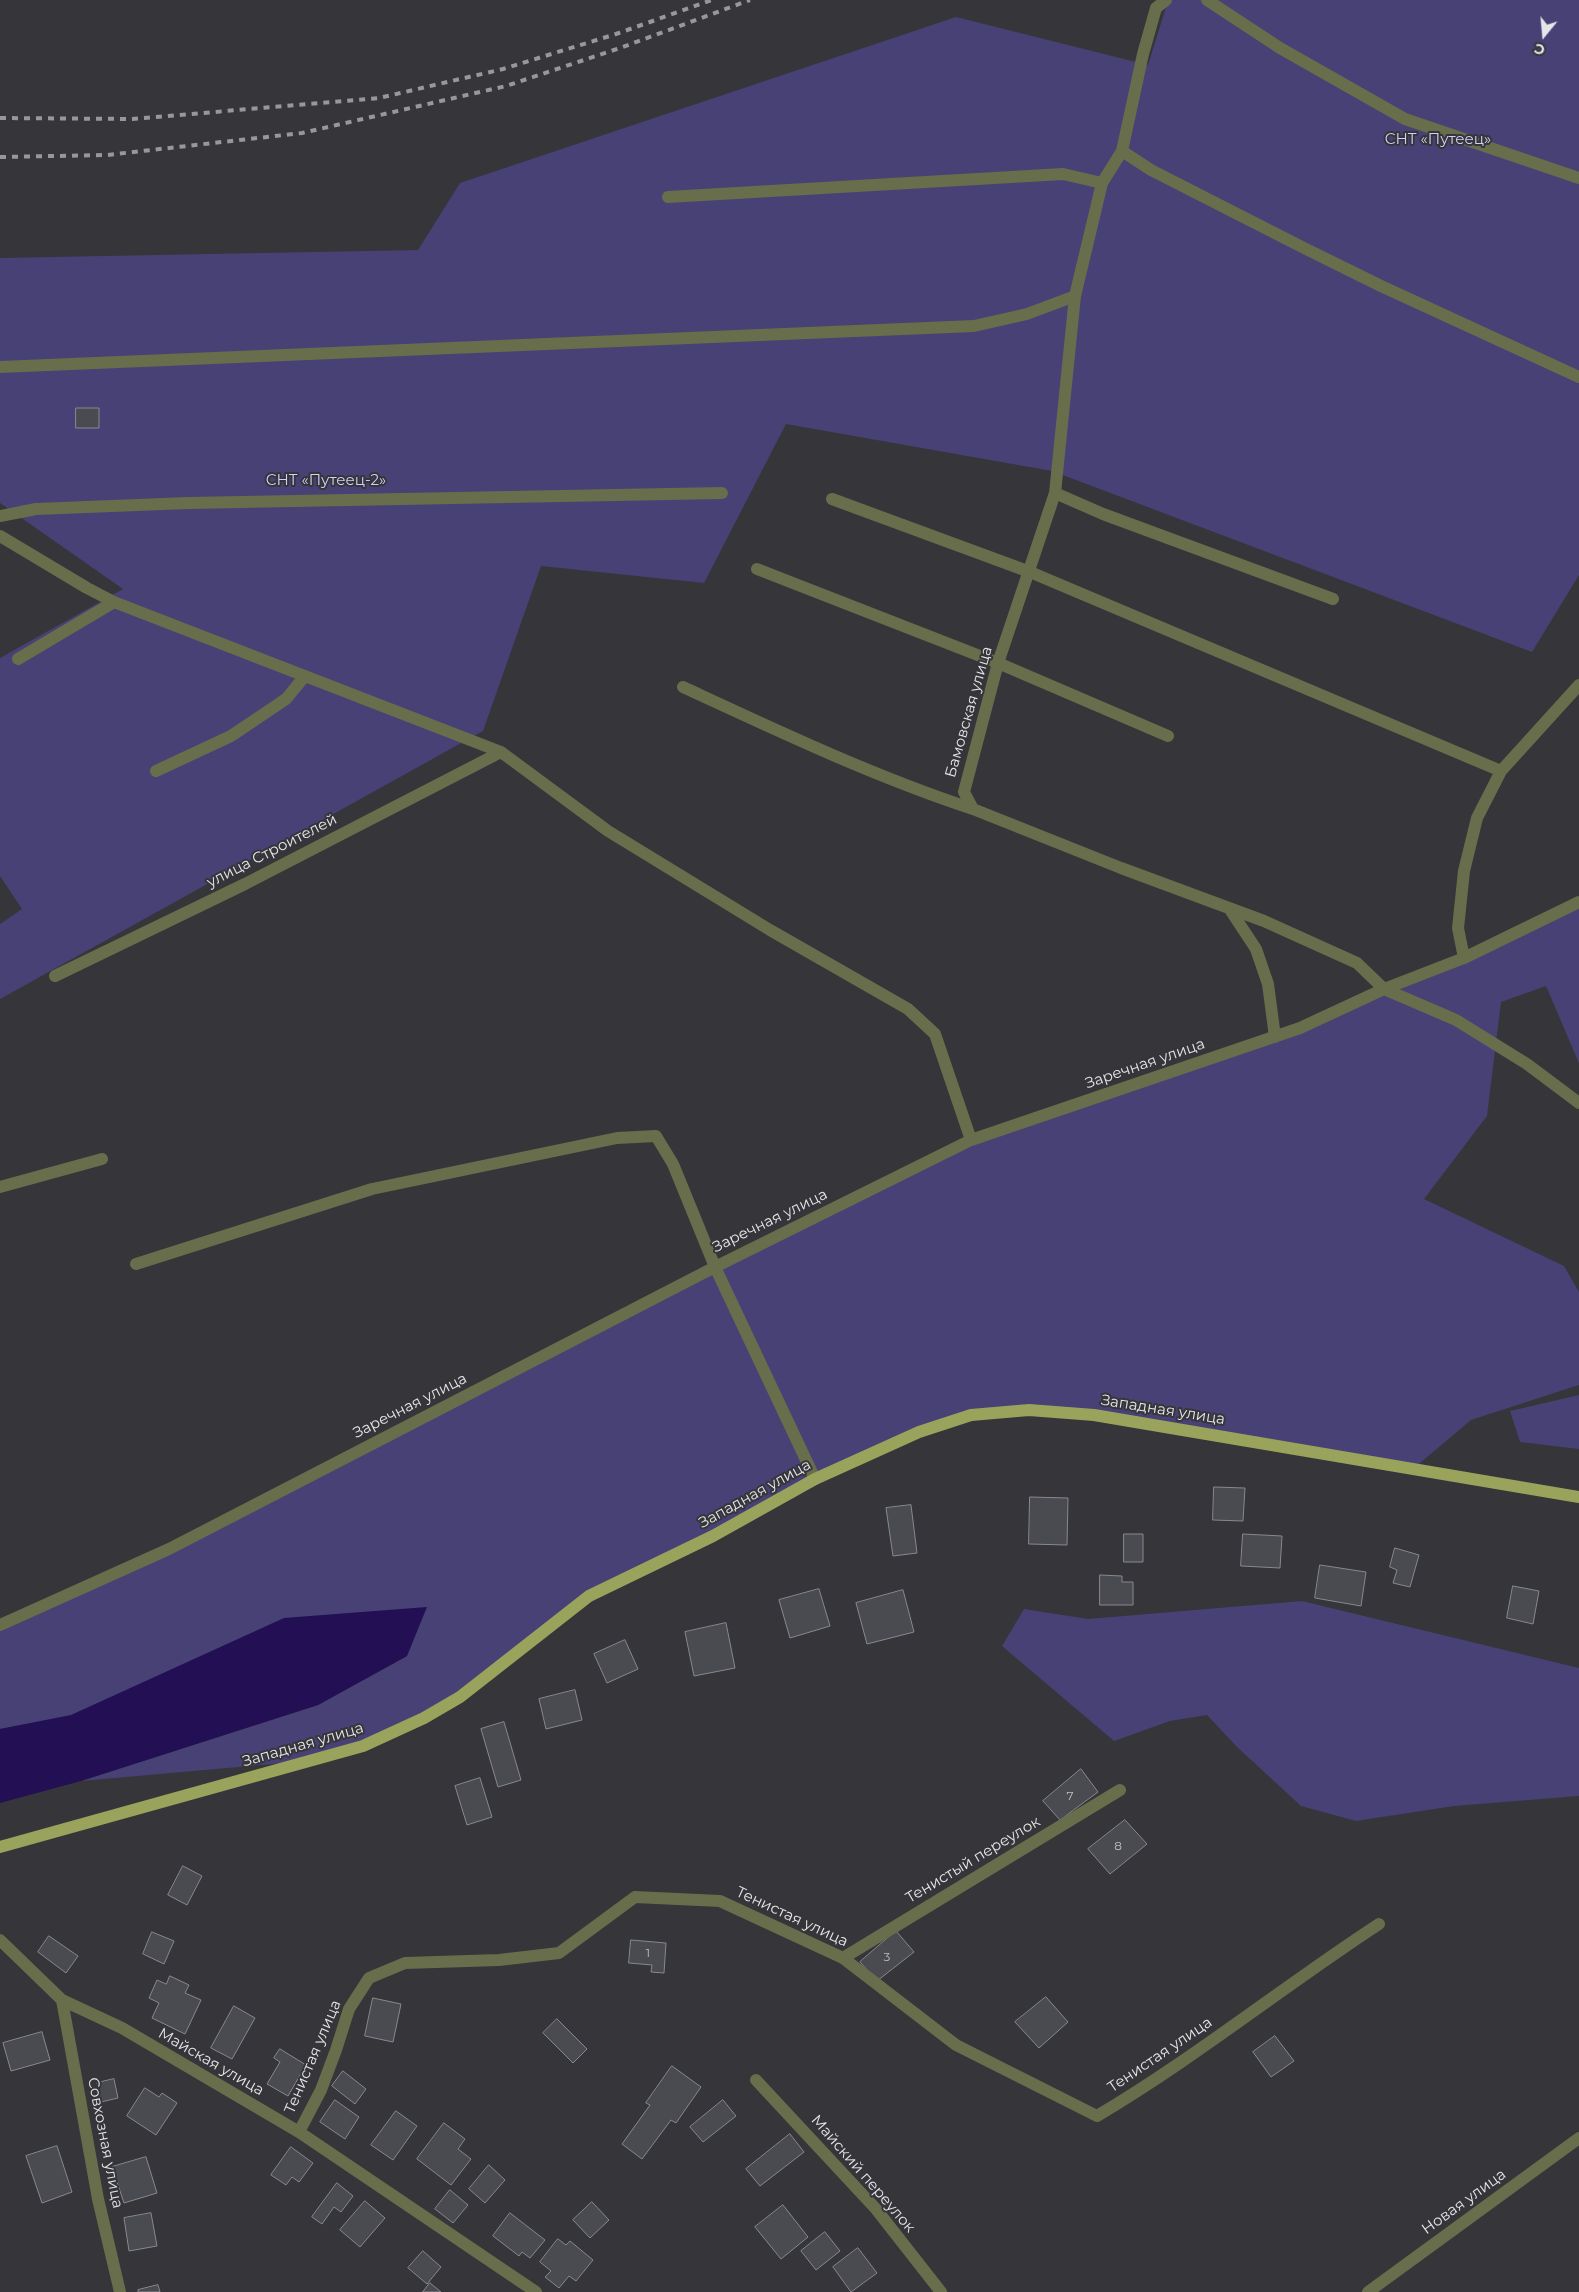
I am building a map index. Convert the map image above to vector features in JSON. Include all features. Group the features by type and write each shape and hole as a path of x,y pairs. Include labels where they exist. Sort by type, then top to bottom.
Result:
{"main road":[{"name":"Западная улица","path":"0,1846 363,1746 424,1718 460,1697 589,1596 713,1536 815,1479 919,1432 972,1415 1029,1410 1094,1415 1579,1497"}],"street":[{"path":"1207,0 1280,48 1405,119 1579,178"},
{"name":"Бамовская улица","path":"973,809 964,792 998,663 1055,493 1075,296 1102,184 1122,150 1143,54 1157,3"},
{"path":"1122,150 1151,170 1304,248 1579,377"},
{"path":"668,197 1063,174 1102,184"},
{"path":"0,367 974,326 1027,314 1075,296"},
{"path":"0,516 36,509 178,504 722,493"},
{"path":"1055,493 1104,514 1332,599"},
{"path":"832,499 1030,572 1501,771"},
{"path":"0,536 114,602 501,752 608,832 770,930 908,1009 935,1034 971,1140"},
{"path":"757,569 998,663 1168,736"},
{"path":"18,659 114,602"},
{"path":"156,771 231,736 286,699 305,676"},
{"path":"1464,958 1458,928 1464,871 1477,818 1501,771 1579,685"},
{"path":"683,687 838,758 1229,908 1357,963 1384,989 1456,1020 1527,1064 1579,1103"},
{"name":"улица Строителей","path":"55,976 245,884 501,752"},
{"name":"Заречная улица","path":"0,1625 169,1549 715,1266 971,1140 1300,1028 1384,989 1464,958 1579,902"},
{"path":"1229,908 1256,949 1268,984 1275,1037"},
{"path":"136,1264 372,1189 617,1138 656,1136 673,1164 715,1266 815,1479"},
{"path":"0,1187 102,1159"},
{"name":"Тенистый переулок","path":"844,1958 1120,1790"},
{"name":"Тенистая улица","path":"299,2132 324,2082 349,2009 369,1978 405,1963 499,1960 559,1953 635,1897 720,1901 844,1958 956,2045 1097,2116 1171,2070 1308,1970 1379,1924"},
{"name":"Майская улица","path":"0,1940 62,2000 122,2028 299,2132 536,2292"},
{"name":"Совхозная улица","path":"62,2000 98,2199 120,2292"},
{"name":"Майский переулок","path":"756,2080 876,2209 942,2292"},
{"name":"Новая улица","path":"1368,2292 1579,2138"}],"green space":[{"name":"СНТ «Путеец-2»","path":"1171,0 1579,0 1579,575 1532,652 1052,471 786,424 704,583 541,566 483,731 0,999 0,924 22,909 0,876 0,658 123,589 0,503 0,258 418,250 460,183 956,17 1148,65 1166,7"},
{"path":"1579,902 1579,1063 1546,986 1501,1002 1487,1116 1424,1199 1564,1266 1579,1292 1579,1385 1471,1420 1414,1468 1094,1415 971,1415 919,1432 589,1596 424,1718 306,1761 81,1781 318,1705 407,1656 0,1729 0,1625 169,1549 971,1140 1275,1037"},
{"path":"1579,1395 1579,1449 1520,1442 1510,1411"},
{"path":"1302,1601 1579,1668 1579,1796 1454,1806 1356,1821 1301,1806 1237,1747 1207,1715 1170,1721 1114,1741 1002,1646 1024,1609 1088,1619"}],"shaded area":[{"path":"427,1607 407,1656 318,1705 81,1781 0,1803 0,1729 71,1715 284,1618"}],"building":[{"path":"76,408 99,408 99,428 76,428"},
{"path":"1214,1487 1245,1488 1243,1521 1213,1520"},
{"path":"1030,1497 1068,1498 1067,1545 1029,1544"},
{"path":"911,1505 917,1553 893,1556 886,1508"},
{"path":"1124,1534 1143,1534 1143,1562 1124,1562"},
{"path":"1243,1534 1282,1536 1280,1568 1241,1566"},
{"path":"1395,1548 1419,1555 1410,1587 1393,1583 1397,1570 1390,1567"},
{"path":"1320,1565 1366,1572 1361,1606 1315,1598"},
{"path":"1100,1575 1122,1576 1122,1582 1133,1582 1133,1605 1100,1605"},
{"path":"1513,1586 1539,1591 1533,1624 1507,1618"},
{"path":"819,1589 830,1626 790,1638 779,1600"},
{"path":"903,1590 914,1632 867,1644 856,1603"},
{"path":"726,1623 735,1668 694,1676 685,1632"},
{"path":"625,1640 638,1669 607,1683 594,1654"},
{"path":"575,1690 582,1720 546,1729 539,1699"},
{"path":"504,1722 521,1780 498,1787 481,1729"},
{"path":"1081,1769 1098,1792 1060,1820 1043,1801"},
{"path":"480,1778 492,1817 467,1825 455,1786"},
{"path":"1125,1820 1147,1844 1110,1874 1088,1849"},
{"path":"183,1866 202,1876 187,1905 168,1895"},
{"path":"896,1931 914,1952 877,1981 860,1962"},
{"path":"152,1932 174,1941 164,1964 143,1954"},
{"path":"49,1936 78,1956 66,1973 38,1952"},
{"path":"631,1940 666,1943 664,1973 651,1972 652,1965 629,1963"},
{"path":"170,1976 189,1985 185,1993 201,2000 185,2034 152,2018 159,2003 149,1998 157,1980 166,1984"},
{"path":"1046,1997 1068,2022 1039,2048 1015,2022"},
{"path":"373,1998 401,2004 393,2042 365,2036"},
{"path":"234,2006 255,2018 232,2059 211,2048"},
{"path":"557,2019 587,2049 573,2063 543,2033"},
{"path":"42,2032 50,2060 11,2071 3,2043"},
{"path":"1275,2036 1294,2061 1271,2077 1253,2052"},
{"path":"280,2049 306,2065 288,2096 267,2084 280,2062 274,2058"},
{"path":"672,2066 701,2087 676,2123 671,2120 642,2159 622,2144 650,2105 646,2103"},
{"path":"343,2071 366,2089 355,2104 332,2086"},
{"path":"114,2079 118,2098 101,2102 97,2083"},
{"path":"145,2088 159,2097 162,2093 177,2103 156,2135 127,2116"},
{"path":"335,2100 359,2117 345,2139 320,2122"},
{"path":"723,2100 736,2116 703,2142 690,2127"},
{"path":"396,2111 417,2126 393,2160 371,2145"},
{"path":"444,2123 465,2139 458,2149 471,2159 451,2185 417,2159"},
{"path":"790,2134 804,2152 760,2186 746,2169"},
{"path":"57,2146 72,2192 42,2203 26,2156"},
{"path":"291,2147 313,2163 299,2182 292,2177 286,2185 271,2175"},
{"path":"146,2157 157,2193 124,2203 112,2167"},
{"path":"489,2165 505,2180 485,2203 469,2189"},
{"path":"337,2183 353,2196 341,2212 334,2207 322,2224 312,2217"},
{"path":"450,2190 468,2205 453,2223 435,2209"},
{"path":"365,2201 385,2218 360,2247 340,2230"},
{"path":"592,2202 609,2220 590,2238 573,2220"},
{"path":"783,2205 808,2237 781,2259 755,2227"},
{"path":"151,2213 157,2246 129,2251 124,2218"},
{"path":"510,2213 545,2240 530,2258 522,2252 519,2256 493,2236"},
{"path":"825,2232 840,2251 816,2270 801,2251"},
{"path":"558,2239 566,2245 570,2241 593,2260 576,2281 569,2276 559,2288 545,2277 551,2271 540,2262"},
{"path":"858,2248 877,2273 851,2292 833,2267"},
{"path":"423,2251 441,2267 427,2284 408,2268"},
{"path":"430,2283 441,2292 423,2292"},
{"path":"158,2285 160,2292 138,2292 138,2290"}],"railway":[{"path":"0,118 132,119 379,98 503,69 616,34 712,0"},
{"path":"0,157 107,155 302,133 506,86 620,48 750,0"}],"park label":[{"name":"СНТ «Путеец»","path":"1438,140"}]}
